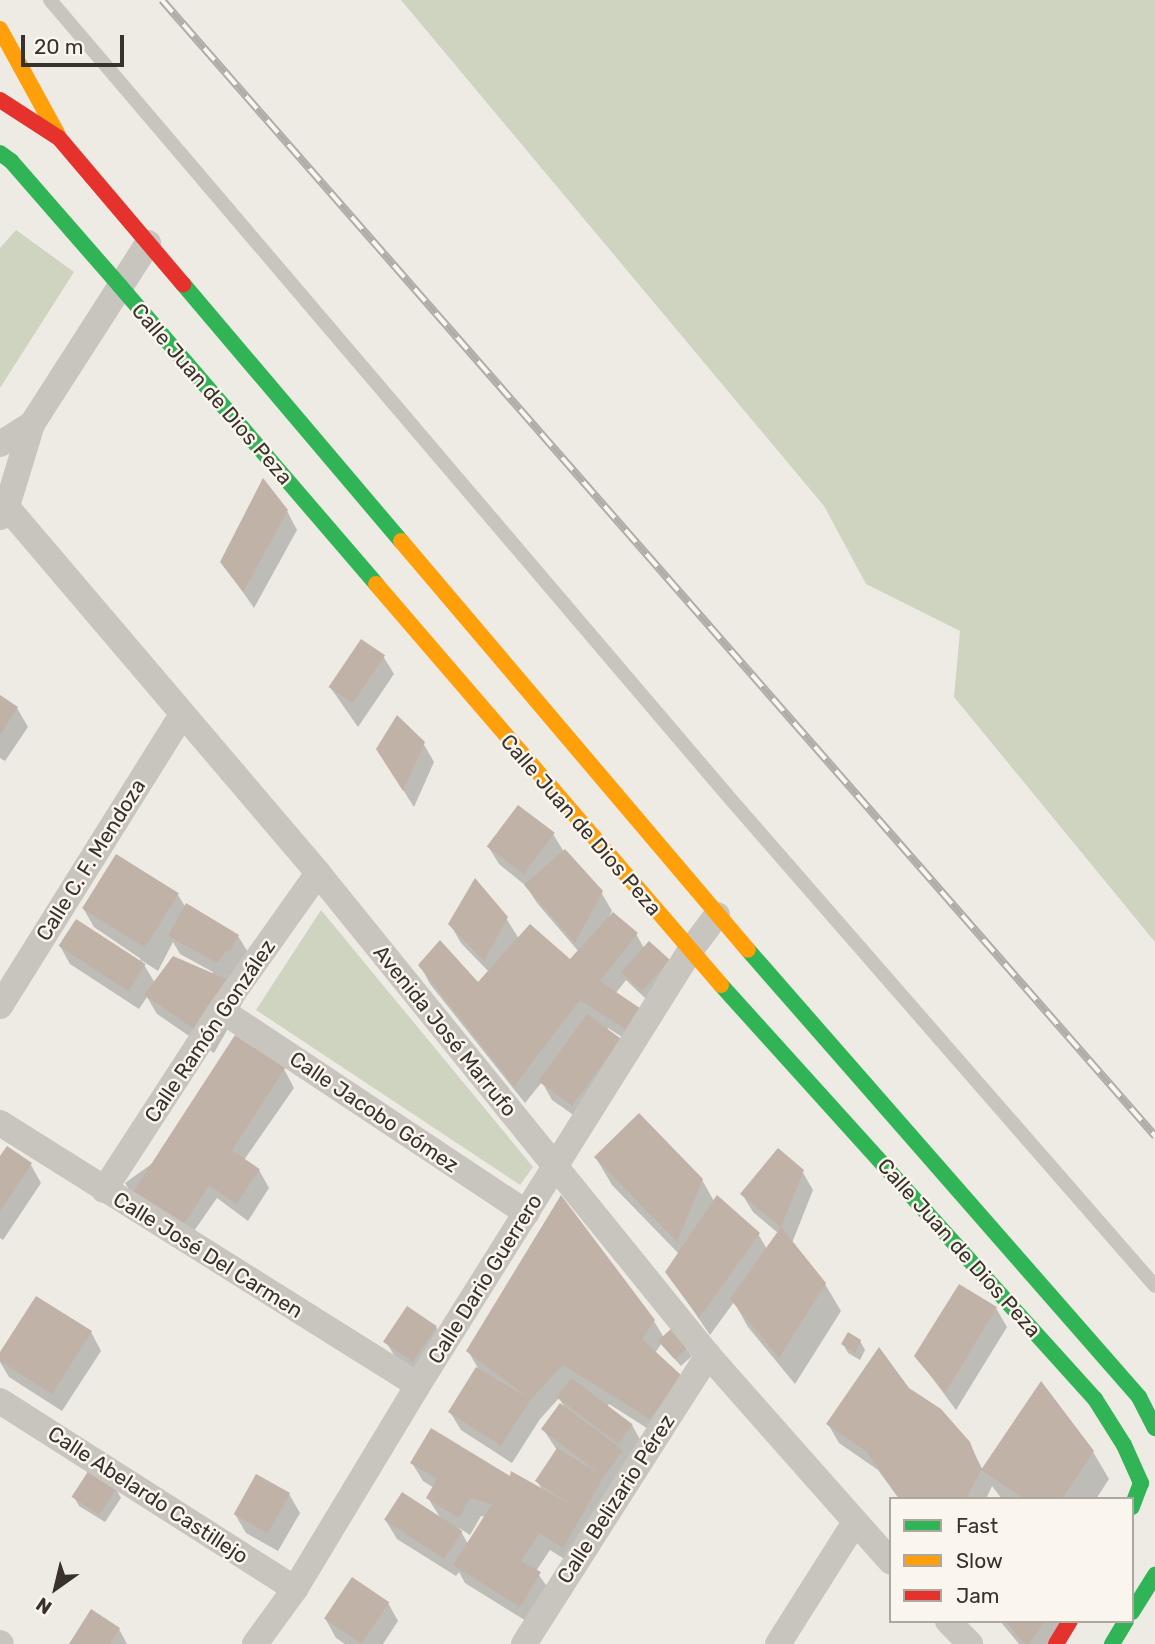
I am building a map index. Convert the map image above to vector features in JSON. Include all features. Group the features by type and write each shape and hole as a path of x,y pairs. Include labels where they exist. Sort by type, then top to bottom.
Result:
{"main road":[{"name":"Calle Juan de Dios Peza","path":"0,29 60,138 717,915 1139,1397 1155,1428"},
{"name":"Calle Juan de Dios Peza","path":"0,100 60,138"},
{"name":"Calle Juan de Dios Peza","path":"0,153 11,161 120,286 690,951 1095,1399 1124,1445 1143,1497"},
{"path":"1134,1609 1155,1575"},
{"path":"1056,1644 1069,1623"},
{"path":"1112,1644 1125,1623"}],"street":[{"path":"2,507 32,424 148,243"},
{"path":"0,444 32,424"},
{"name":"Avenida José Marrufo","path":"2,507 318,873 708,1355 854,1524 889,1560"},
{"name":"Calle C. F. Mendoza","path":"0,1006 181,715"},
{"name":"Calle Ramón González","path":"104,1190 220,1010 318,873"},
{"name":"Calle Dario Guerrero","path":"256,1644 295,1589 418,1385 690,951 717,915"},
{"name":"Calle Jacobo Gómez","path":"220,1010 527,1213"},
{"name":"Calle José Del Carmen","path":"0,1123 418,1385"},
{"name":"Calle Belizario Pérez","path":"524,1644 708,1355"},
{"name":"Calle Abelardo Castillejo","path":"0,1401 295,1589"},
{"path":"778,1644 854,1524"},
{"path":"950,1623 970,1644"}],"lane":[{"path":"51,0 727,794 1155,1286"}],"green space":[{"path":"401,0 1155,0 1155,942 954,697 960,631 866,584 824,506"},
{"path":"16,230 74,272 0,388 0,248"},
{"path":"321,910 533,1167 520,1185 256,1010"}],"building":[{"path":"263,478 288,510 243,592 220,562"},
{"path":"361,639 385,655 353,703 329,687"},
{"path":"0,695 18,707 0,735"},
{"path":"397,715 425,742 403,791 376,749"},
{"path":"518,805 555,833 523,874 487,847"},
{"path":"565,849 603,891 575,943 524,885"},
{"path":"116,854 179,893 145,947 82,908"},
{"path":"475,878 508,917 484,961 448,924"},
{"path":"186,903 239,935 230,951 226,951 217,963 168,936"},
{"path":"613,912 638,933 600,981 644,1011 630,1032 580,1000 514,1086 418,965 440,940 478,982 530,924 570,959"},
{"path":"76,919 146,964 128,991 59,946"},
{"path":"649,941 670,960 642,991 621,972"},
{"path":"173,956 233,982 203,1035 144,995"},
{"path":"587,1014 621,1039 572,1106 538,1081"},
{"path":"235,1035 285,1068 184,1224 134,1191"},
{"path":"639,1113 703,1179 677,1242 594,1157"},
{"path":"7,1146 32,1163 0,1211 0,1156"},
{"path":"778,1148 804,1170 781,1227 740,1194"},
{"path":"230,1149 260,1169 236,1204 207,1184"},
{"path":"561,1195 655,1320 642,1339 682,1376 650,1419 563,1365 530,1400 501,1446 448,1412 476,1367 528,1398 466,1351"},
{"path":"717,1195 760,1233 699,1318 665,1272"},
{"path":"781,1227 826,1283 779,1358 730,1299"},
{"path":"959,1284 997,1307 945,1393 914,1356"},
{"path":"36,1296 92,1331 52,1394 0,1361 0,1352"},
{"path":"407,1306 437,1326 413,1362 383,1342"},
{"path":"672,1328 689,1347 675,1359 658,1341"},
{"path":"848,1332 861,1340 855,1353 841,1344"},
{"path":"879,1347 909,1388 941,1409 970,1442 981,1470 967,1497 899,1497 866,1451 826,1424"},
{"path":"571,1378 632,1424 618,1444 557,1397"},
{"path":"1041,1381 1094,1451 1063,1497 1022,1497 981,1470"},
{"path":"560,1403 623,1450 604,1476 563,1548 523,1523 539,1534 521,1561 541,1572 520,1607 453,1565 492,1504 470,1498 459,1518 426,1498 437,1479 410,1463 431,1428 510,1476 511,1471 573,1506 535,1481 557,1448 600,1474 541,1429"},
{"path":"89,1470 117,1488 99,1515 72,1497"},
{"path":"256,1474 290,1493 268,1533 234,1514"},
{"path":"402,1492 462,1531 444,1559 384,1520"},
{"path":"352,1577 389,1602 361,1644 324,1618"},
{"path":"91,1609 120,1628 110,1644 69,1644"},
{"path":"1007,1623 1044,1623 1029,1644 1025,1644"}],"railway":[{"path":"162,0 1155,1136"}],"traffic: fast":[{"path":"0,153 11,161 376,584"},
{"path":"183,284 401,541"},
{"path":"748,950 1139,1397 1155,1428"},
{"path":"721,985 1095,1399 1124,1445 1141,1483 1134,1502"},
{"path":"1134,1609 1155,1575"},
{"path":"1112,1644 1125,1623"}],"traffic: slow":[{"path":"0,29 57,133"},
{"path":"401,541 748,950"},
{"path":"376,584 721,985"}],"traffic: jam":[{"path":"0,100 59,138 183,284"},
{"path":"1056,1644 1069,1623"}]}
